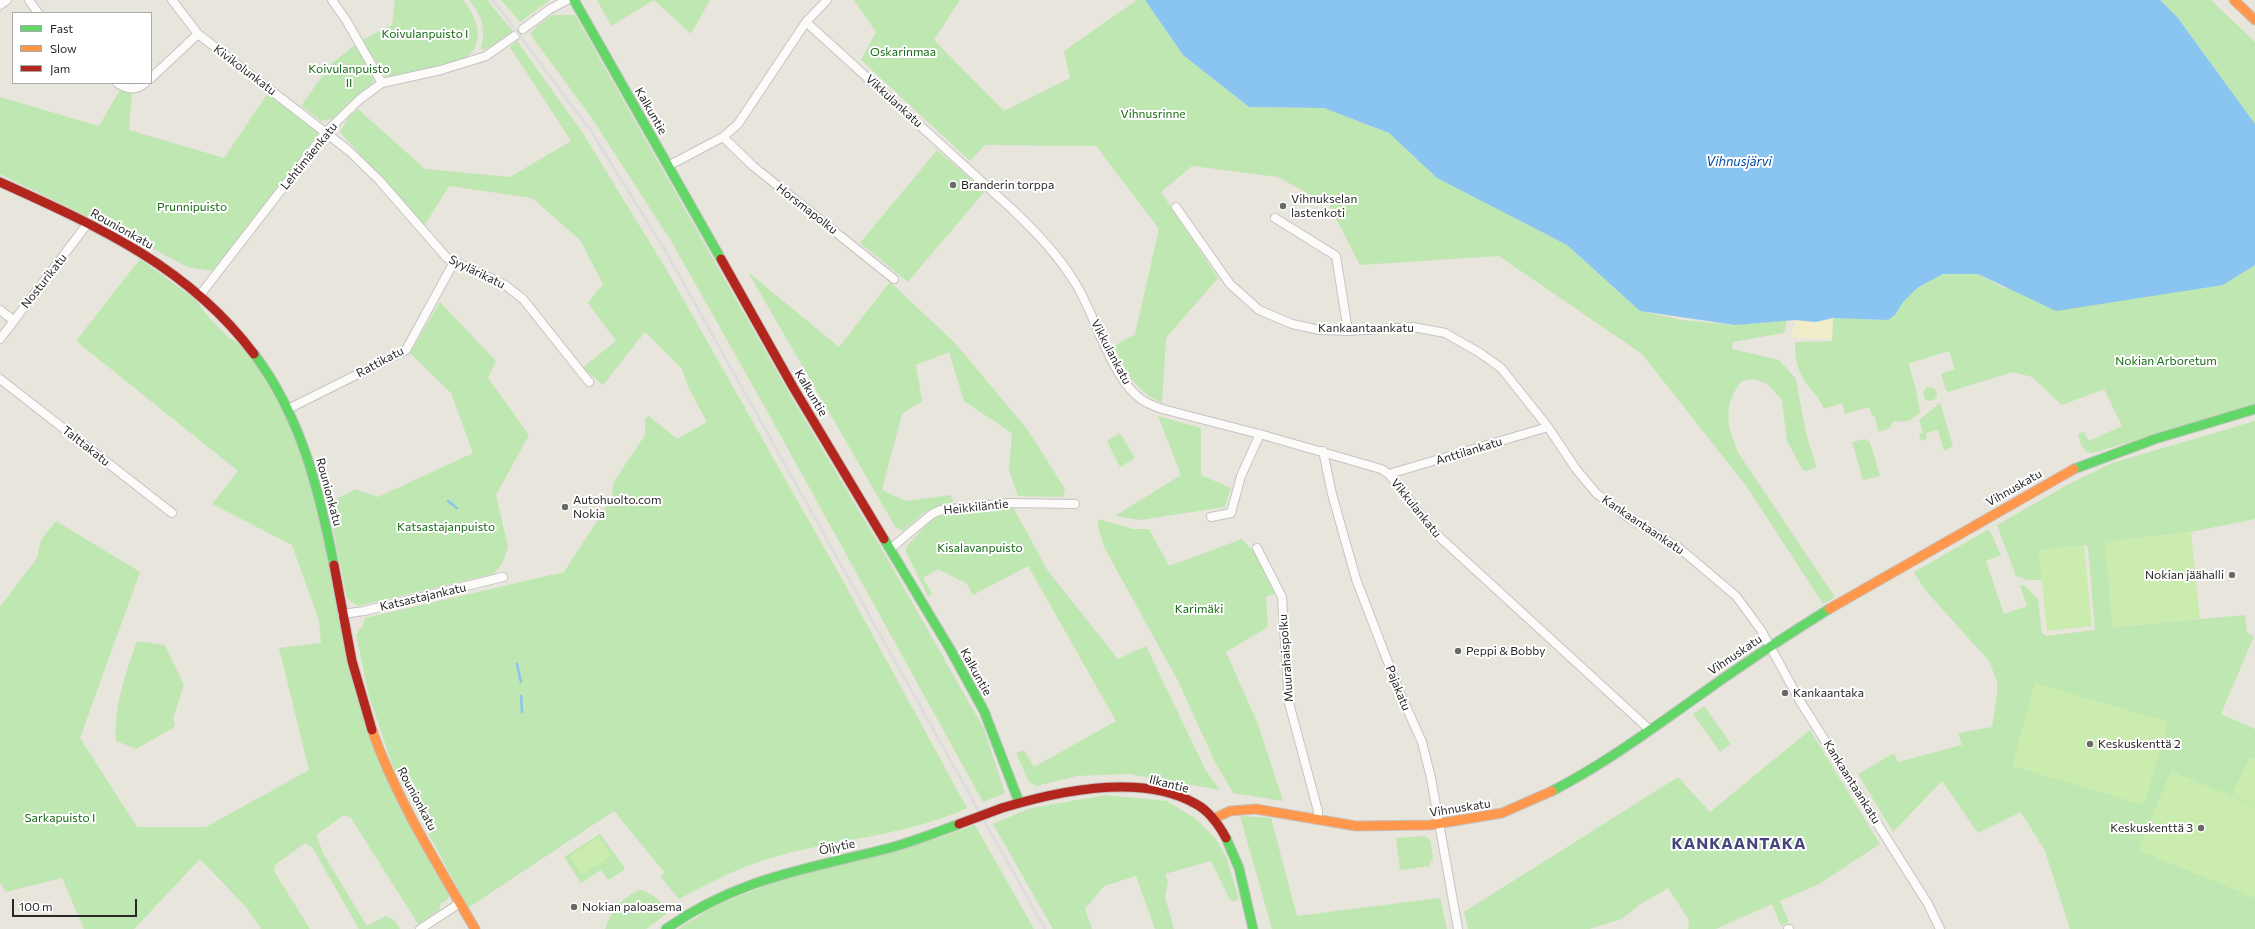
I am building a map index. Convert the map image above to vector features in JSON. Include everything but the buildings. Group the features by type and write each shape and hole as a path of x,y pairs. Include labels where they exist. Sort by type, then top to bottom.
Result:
{"street":[{"path":"0,5 7,0"},
{"path":"29,0 37,12"},
{"name":"Kivikolunkatu","path":"172,0 198,34 326,132"},
{"path":"332,0 346,20 382,83"},
{"name":"Lehtimäenkatu","path":"200,295 326,132 360,99 382,83 441,70 486,56 550,9 567,0"},
{"name":"Kalkuntie","path":"574,0 793,387 890,549 984,711 1019,802"},
{"path":"668,166 723,137 738,124 806,22 827,0"},
{"path":"2234,0 2255,20"},
{"name":"Vikkulankatu","path":"806,22 973,173 1044,240 1077,285 1119,371 1136,396 1153,406 1323,451 1381,469 1389,474 1434,532 1650,730"},
{"path":"152,77 198,34"},
{"path":"119,84 131,89 137,88 143,84"},
{"name":"Syylärikatu","path":"326,132 378,180 447,258 514,291 532,309 583,377 589,382"},
{"name":"Horsmapolku","path":"723,137 753,166 894,279"},
{"name":"Rounionkatu","path":"0,182 88,224 136,249 182,279 222,317 258,359 288,409 315,482 328,536 342,614 357,683 380,749 400,795 475,929"},
{"name":"Kankaantaankatu","path":"1176,207 1230,284 1259,310 1292,324 1320,330 1348,331 1413,327 1445,333 1480,353 1501,368 1548,427 1596,493 1629,518 1678,547 1736,596 1760,630 1768,646 1924,898 1940,929"},
{"path":"1275,218 1336,256 1341,278 1348,331"},
{"name":"Nosturikatu","path":"0,339 88,224"},
{"name":"Rattikatu","path":"288,409 406,350 454,262"},
{"path":"0,310 14,320"},
{"name":"Talttakatu","path":"0,379 172,513"},
{"name":"Vihnuskatu","path":"1213,819 1230,811 1243,809 1318,818 1375,827 1438,824 1502,813 1537,799 1574,780 1650,730 1768,646 2058,476 2086,463 2131,446 2255,409"},
{"name":"Anttilankatu","path":"1389,474 1548,427"},
{"path":"1211,516 1231,513 1241,476 1260,434"},
{"name":"Pajakatu","path":"1323,451 1332,494 1356,579 1399,692 1422,742 1431,778 1438,824 1458,929"},
{"name":"Heikkiläntie","path":"890,549 932,514 941,510 1009,503 1075,504"},
{"name":"Muurahaispolku","path":"1257,548 1282,597 1289,703 1318,811 1318,818"},
{"name":"Katsastajankatu","path":"342,614 364,611 503,577"},
{"name":"Ilkantie","path":"1019,802 1082,789 1139,789 1183,798 1200,807 1213,819 1224,834 1234,856 1253,929"},
{"name":"Öljytie","path":"666,929 680,917 708,902 772,876 884,850 1019,802"},
{"path":"420,929 460,902"}],"green space":[{"name":"Koivulanpuisto I","path":"395,0 463,0 472,14 477,29 478,37 472,52 466,58 457,62 400,75 385,76 362,40 392,25"},
{"path":"469,0 487,0 513,31 493,46 483,50 481,49 483,35 482,23 477,11"},
{"path":"501,0 550,0 520,22"},
{"path":"597,0 654,0 611,26"},
{"path":"654,0 710,0 691,34"},
{"name":"Vihnusrinne","path":"854,0 960,0 934,40 1004,111 1070,78 1064,51 1137,0 1145,0 1183,55 1249,107 1324,108 1389,133 1437,178 1567,245 1640,311 1682,320 1734,325 1787,320 1784,333 1733,342 1732,349 1779,360 1796,379 1806,434 1816,465 1815,468 1806,471 1802,469 1787,441 1782,400 1767,384 1755,379 1742,381 1731,398 1728,416 1729,426 1739,454 1835,597 1823,604 1747,487 1642,354 1499,256 1360,265 1329,205 1278,177 1192,166 1161,192 1218,278 1166,338 1162,403 1152,398 1132,379 1114,346 1135,334 1159,229 1096,146 985,145 970,161 861,60 876,32"},
{"path":"2160,0 2211,0 2255,42 2255,124 2178,18"},
{"path":"552,15 575,15 789,393 887,558 984,729 1005,793 983,802 762,402 671,241 591,117 530,34 538,25"},
{"path":"517,41 584,135 666,269 842,579 967,808 943,818 893,832 792,852 767,859 711,882 679,899 660,876 665,873 614,811 468,908 393,767 369,696 356,635 363,625 365,618 564,572 612,498 613,483 645,435 645,418 649,416 677,439 707,422 689,389 682,369 645,332 603,385 582,368 616,341 588,303 603,284 580,240 532,198 449,186 424,226 340,132 348,118 358,109 425,169 510,177 571,141 510,47"},
{"name":"Koivulanpuisto II","path":"356,44 374,76 372,86 354,98 332,119 321,121 301,106 330,65"},
{"name":"Prunnipuisto","path":"120,90 132,93 129,130 224,158 268,93 317,130 318,135 213,271 187,267 150,247 0,174 0,97 99,126"},
{"path":"937,150 985,191 908,282 860,243"},
{"name":"Sarkapuisto I","path":"140,259 196,300 205,313 229,338 240,344 257,367 282,409 301,454 311,487 372,744 394,794 449,895 448,899 441,903 439,910 418,924 351,818 344,815 316,835 324,855 367,926 386,916 394,920 400,929 359,929 312,847 305,843 275,865 274,871 310,929 261,929 247,908 200,859 134,929 84,929 62,878 6,892 0,883 0,607 37,558 41,540 56,521 140,572 80,738 137,827 206,827 309,770 279,648 321,643 319,621 292,545 212,504 238,471 76,341"},
{"name":"Nokian Arboretum","path":"2255,265 2255,404 2093,453 2086,452 2081,445 2078,434 2084,432 2089,441 2122,426 2104,389 2062,405 2032,377 2013,372 1948,392 1941,374 1955,369 1949,351 1910,363 1909,365 1920,412 1908,421 1894,421 1888,429 1879,432 1874,415 1872,416 1869,407 1845,414 1842,403 1824,409 1803,378 1796,360 1795,342 1832,341 1833,318 1888,320 1895,315 1903,302 1917,288 1943,274 1978,274 2004,288 2223,285"},
{"path":"748,272 839,347 890,282 955,343 1027,429 1065,489 1063,497 1018,496 1009,470 1012,433 964,401 949,352 916,365 922,401 902,414 882,490 906,501 951,495 953,502 926,511 903,531 896,528"},
{"name":"Katsastajanpuisto","path":"440,302 496,361 488,378 529,435 496,495 508,547 502,564 493,574 358,606 347,599 329,509 333,501 355,489 378,497 473,453 451,393 410,353"},
{"path":"1927,387 1933,387 1937,391 1937,397 1933,401 1927,401 1923,397 1923,391"},
{"path":"1940,403 1953,446 1944,451 1938,430 1926,433 1927,439 1921,441 1919,434 1923,433 1919,420"},
{"path":"1158,416 1201,428 1201,475 1231,488 1225,507 1140,520 1115,516 1181,475"},
{"path":"2255,421 2255,519 2191,532 2105,542 2113,627 2245,615 2247,633 2254,636 2221,714 2255,729 2255,929 2070,929 2045,851 2021,812 1978,833 1942,781 1893,832 1858,774 1894,753 1898,762 1962,745 1958,733 1992,727 1997,694 1997,681 1989,661 1925,590 1914,572 1989,529 2001,555 1986,561 2004,614 2027,606 2020,586 2024,585 2038,599 2042,633 2046,636 2095,630 2088,548 2086,545 2039,550 2042,580 2027,580 2016,576 1997,525 2069,484 2112,463"},
{"path":"1120,433 1135,458 1120,467 1107,441"},
{"path":"1865,439 1870,442 1880,476 1863,480 1852,442"},
{"name":"Kisalavanpuisto","path":"1013,507 1048,571 1118,659 1146,646 1206,771 1220,790 1129,774 1077,776 1037,786 1029,782 1016,753 1024,750 1034,767 1116,721 1028,566 973,595 967,584 938,569 923,578 932,594 928,596 906,552 906,547 932,519 951,512"},
{"name":"Karimäki","path":"1098,519 1133,529 1149,529 1169,566 1242,539 1257,555 1276,593 1266,597 1268,627 1226,652 1258,724 1283,801 1233,793 1215,762 1178,681 1104,547 1098,526"},
{"path":"2191,532 2200,619 2113,627 2105,542"},
{"path":"2084,545 2092,626 2047,631 2039,550"},
{"path":"137,641 165,645 184,685 173,719 175,723 173,728 136,749 116,741 116,728 121,690"},
{"name":"Keskuskenttä 2","path":"2035,683 2168,722 2144,805 2012,766"},
{"path":"1704,706 1731,744 1720,752 1693,714"},
{"path":"1810,730 1880,844 1819,884 1780,901 1789,922 1781,926 1772,904 1716,929 1688,929 1689,920 1668,888 1639,905 1622,919 1589,929 1468,929 1464,912 1678,777 1710,812"},
{"path":"2250,757 2255,759 2255,805 2232,794"},
{"name":"Keskuskenttä 3","path":"2171,771 2255,806 2255,898 2138,850"},
{"path":"1106,795 1167,801 1196,819 1215,838 1226,856 1239,899 1233,902 1229,898 1211,861 1165,874 1168,882 1165,897 1174,929 1155,929 1136,876 1104,886 1085,909 1092,929 1053,929 993,824 1031,808"},
{"path":"1240,816 1271,818 1297,916 1440,898 1447,929 1272,929"},
{"path":"975,825 1034,929 678,929 716,905 796,874 908,848"},
{"path":"600,834 624,867 624,870 608,880 601,870 581,883 564,857"},
{"path":"1425,836 1431,841 1433,861 1430,861 1430,866 1400,870 1396,838"},
{"path":"599,837 611,856 582,875 570,856"},
{"path":"640,890 657,899 663,906 666,914 646,929 605,929 610,917 618,905 628,896"}],"sand":[{"path":"1833,318 1832,339 1791,338 1796,320 1816,322"}],"water":[{"name":"Vihnusjärvi","path":"1145,0 2160,0 2178,18 2255,124 2255,265 2223,285 2056,311 1978,274 1943,274 1917,288 1903,302 1895,315 1888,320 1833,318 1816,322 1795,320 1735,325 1640,311 1567,245 1437,178 1389,133 1324,108 1249,107 1183,55"}],"waterway":[{"path":"448,501 457,508"},
{"path":"517,664 521,682"},
{"path":"521,696 522,712"}],"railway":[{"path":"493,0 591,131 666,252 1045,929"}],"traffic: fast":[{"path":"574,0 721,259"},
{"path":"254,354 270,378 296,428 306,455 322,509 334,565"},
{"path":"2074,469 2155,439 2255,409"},
{"path":"884,539 950,649 984,711 1019,802"},
{"path":"1552,791 1608,759 1746,663 1829,609"},
{"path":"666,929 693,911 720,897 748,886 804,869 901,845 959,824"},
{"path":"1226,838 1239,868 1253,929"}],"traffic: slow":[{"path":"2234,0 2255,20"},
{"path":"1829,609 2074,469"},
{"path":"372,730 393,782 419,832 475,929"},
{"path":"1213,819 1230,811 1256,809 1356,826 1430,825 1502,813 1552,791"}],"traffic: jam":[{"path":"0,182 71,215 139,252 200,296 228,323 254,354"},
{"path":"721,259 793,387 884,539"},
{"path":"334,565 352,661 372,730"},
{"path":"1002,808 1074,791 1126,787 1151,789 1174,795 1201,807 1213,819 1226,838"},
{"path":"959,824 1002,808"}],"place":[{"name":"Branderin torppa","path":"953,185"},
{"name":"Vihnukselan lastenkoti","path":"1283,206"},
{"name":"Autohuolto.com Nokia","path":"565,507"},
{"name":"Nokian jäähalli","path":"2232,575"},
{"name":"Peppi & Bobby","path":"1458,651"},
{"name":"Kankaantaka","path":"1785,693"},
{"name":"Keskuskenttä 2","path":"2090,744"},
{"name":"Keskuskenttä 3","path":"2201,828"},
{"name":"Nokian paloasema","path":"574,907"}],"district":[{"name":"KANKAANTAKA","path":"1739,844"}],"park label":[{"name":"Oskarinmaa","path":"903,52"}]}
